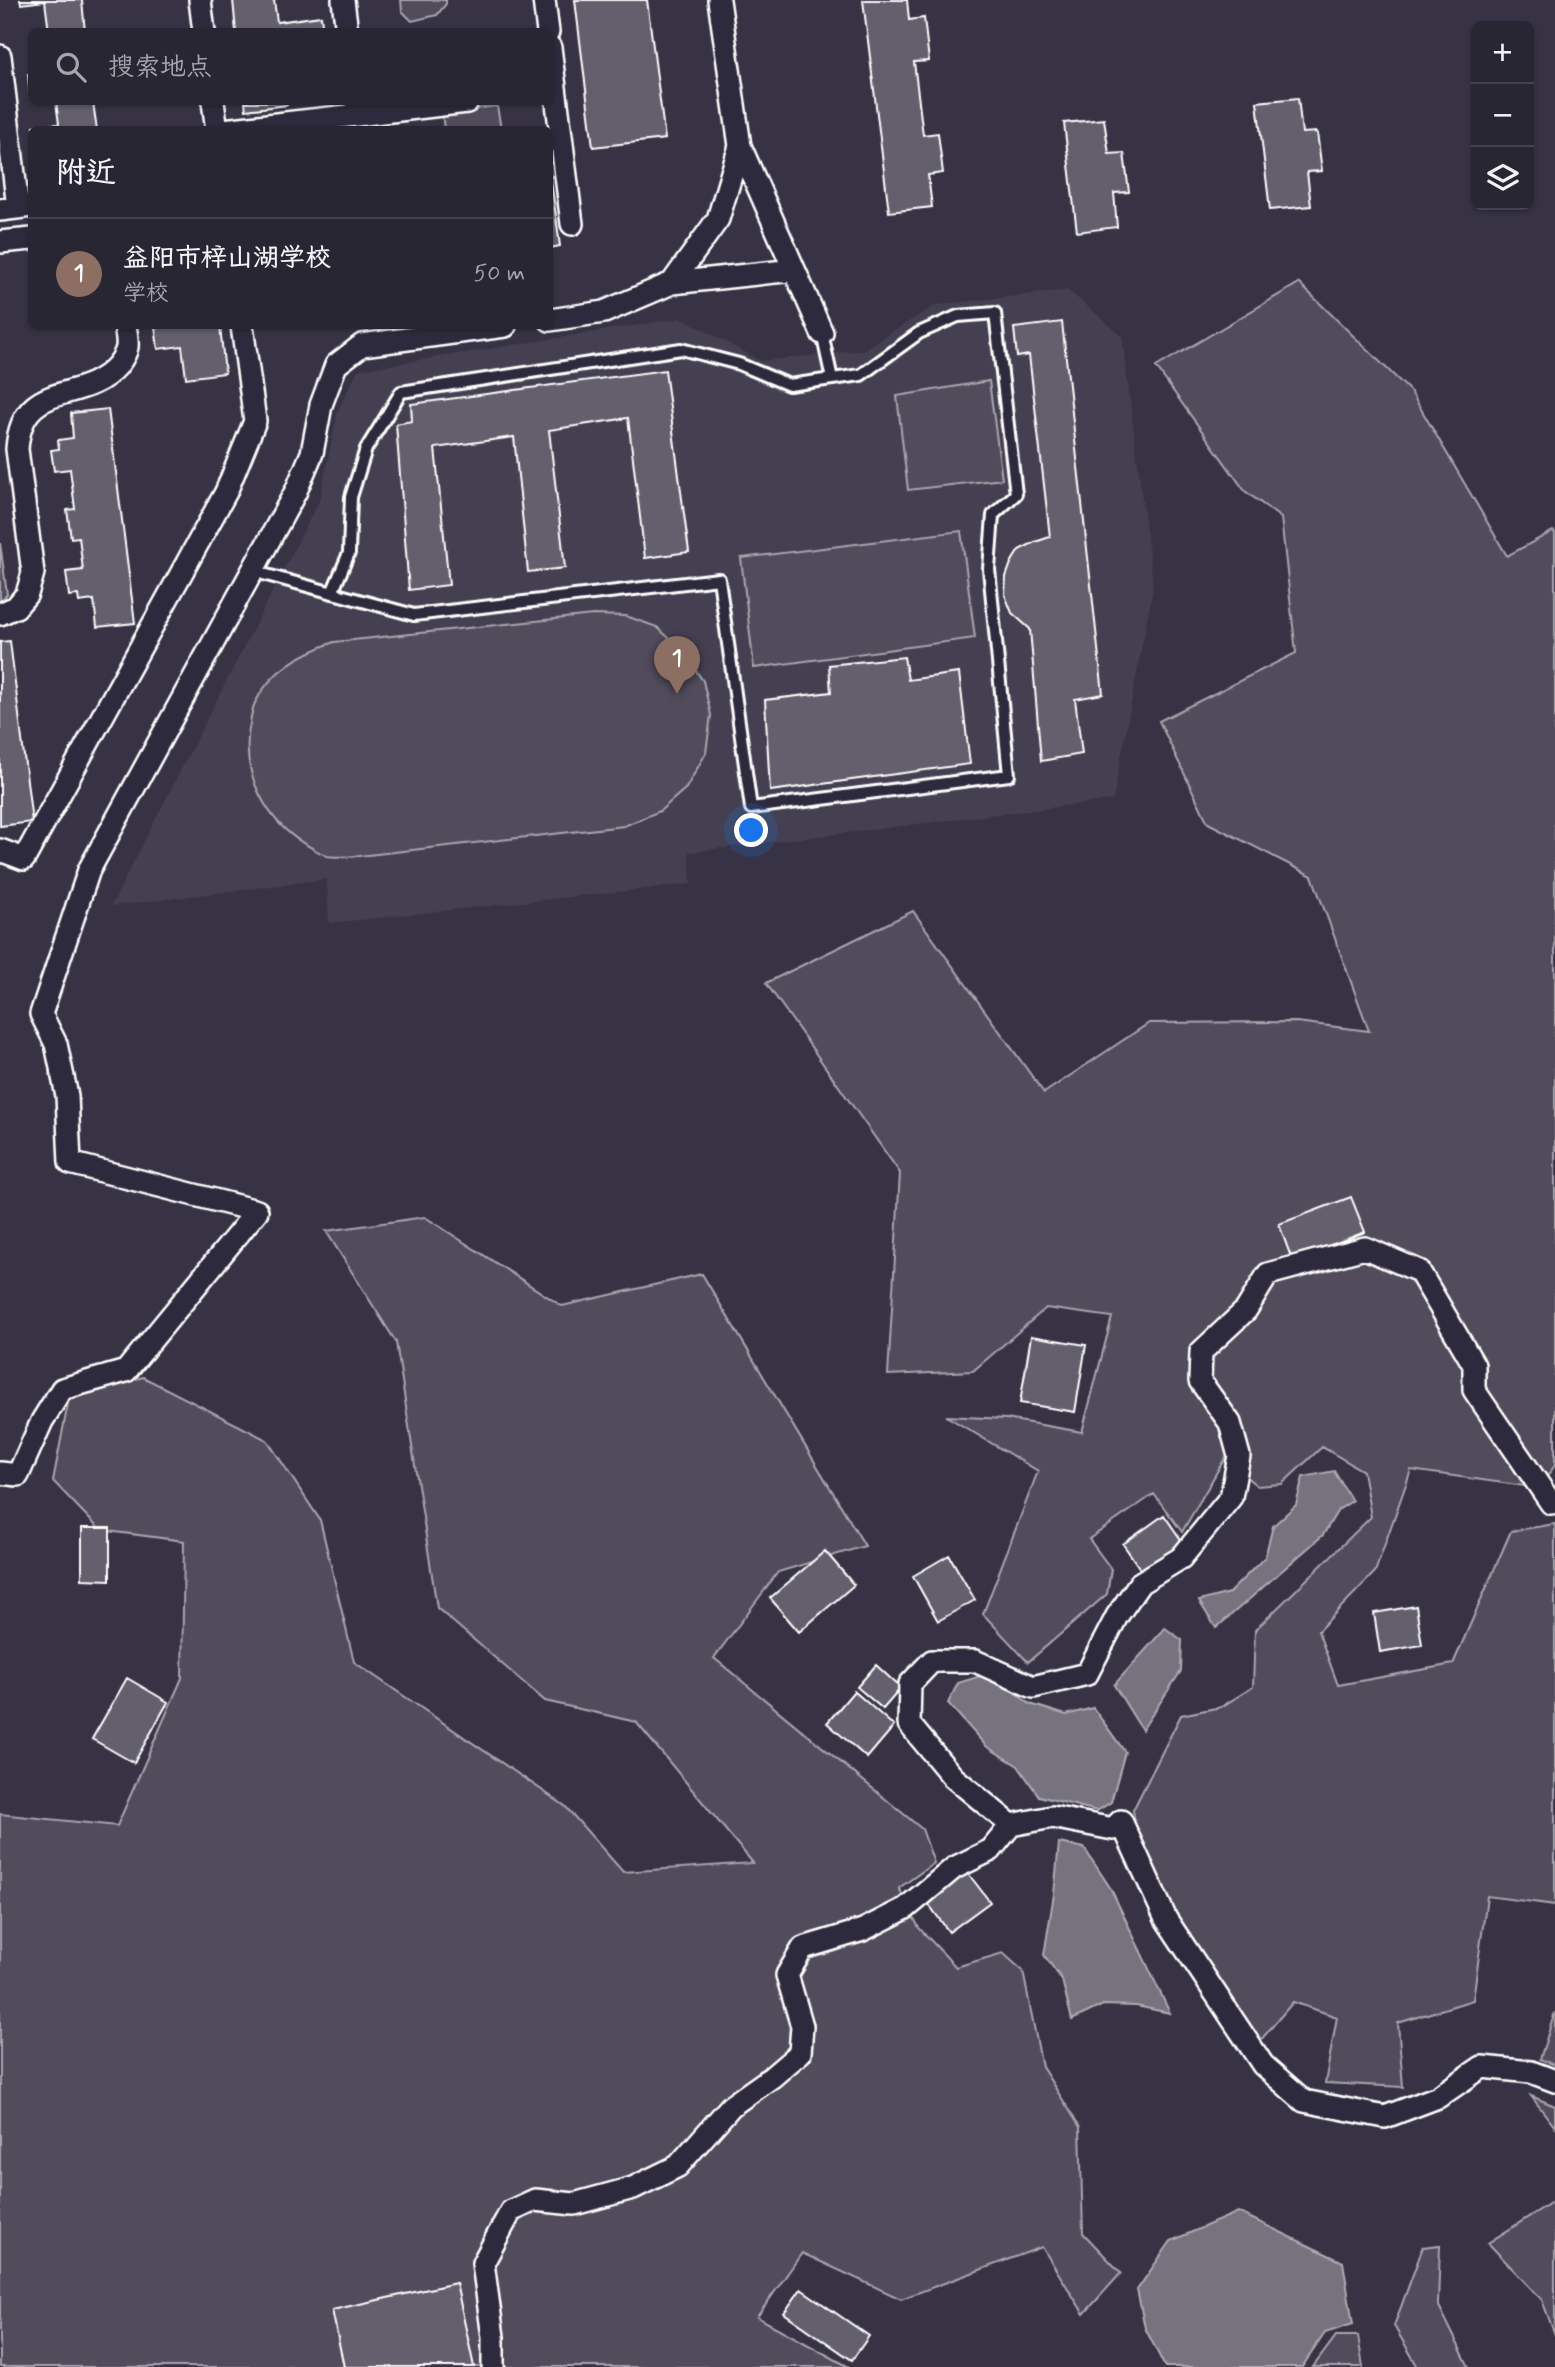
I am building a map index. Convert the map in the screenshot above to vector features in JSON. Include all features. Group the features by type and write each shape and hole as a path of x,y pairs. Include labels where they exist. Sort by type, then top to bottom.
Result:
{"street":[{"path":"200,0 204,28"},
{"path":"343,0 346,28"},
{"path":"544,0 548,28"},
{"path":"719,0 740,146 822,333"},
{"path":"0,56 17,208"},
{"path":"553,98 572,223"},
{"path":"214,105 217,126"},
{"path":"303,125 357,108 400,120 456,105"},
{"path":"671,283 718,219 740,146"},
{"path":"0,242 28,239"},
{"path":"553,320 604,312 671,283 794,270"},
{"path":"0,614 16,607 27,594 33,573 17,449 18,432 28,413 46,397 93,385 108,376 121,362 128,346 125,329"},
{"path":"0,850 24,859 226,492 255,421 242,329"},
{"path":"0,1473 18,1475 42,1421 62,1389 126,1371 257,1211 70,1163 67,1096 57,1044 41,1014 89,870 296,491 312,453 321,405 336,365 362,345 482,329"},
{"path":"1011,1825 953,1777 909,1724 910,1684 932,1661 975,1661 1033,1687 1087,1674 1117,1616 1140,1583 1181,1558 1231,1497 1239,1455 1230,1423 1200,1381 1201,1352 1246,1310 1268,1274 1365,1248 1419,1271 1474,1364 1474,1390 1551,1503 1555,1502"},
{"path":"493,2367 493,2337 483,2263 511,2211 535,2200 574,2204 633,2188 678,2166 731,2106 800,2053 802,2026 787,1975 803,1948 863,1930 906,1908 954,1868 992,1850 1011,1825 1052,1817 1113,1829 1121,1821 1166,1919 1262,2065 1304,2101 1385,2117 1438,2097 1482,2067 1531,2072 1555,2081"}],"lane":[{"path":"252,570 332,593 414,615 719,579 751,808 1009,775 989,569 993,515 1016,495 995,313 958,316 919,333 861,375 789,385 739,364 681,349 401,392 366,449 351,497 349,553 332,593"},
{"path":"822,333 832,379"}],"shaded area":[{"path":"401,0 446,0 446,4 437,15 412,21 402,11"},
{"path":"497,106 500,126 444,126 442,114"},
{"path":"1299,283 1411,392 1507,556 1553,531 1555,533 1555,1465 1539,1488 1411,1470 1375,1572 1318,1631 1338,1685 1453,1664 1511,1531 1555,1524 1555,1905 1487,1896 1473,2000 1398,2023 1403,2087 1325,2083 1337,2017 1293,2002 1249,2054 1145,1891 1133,1810 1181,1715 1221,1707 1253,1687 1255,1630 1371,1517 1363,1471 1322,1447 1282,1484 1257,1486 1225,1458 1182,1532 1154,1494 1089,1539 1111,1569 1107,1594 1028,1662 983,1614 1038,1471 946,1416 1006,1419 1082,1432 1112,1317 1046,1308 973,1371 888,1375 900,1173 766,983 913,911 1044,1093 1149,1023 1297,1022 1369,1031 1312,876 1208,823 1159,721 1296,653 1281,518 1245,491 1156,367"},
{"path":"1068,290 1122,336 1153,587 1113,800 689,852 691,884 329,923 327,879 111,906 320,499 338,410 358,370 682,318 761,361 863,350 936,305"},
{"path":"989,381 1002,479 908,490 897,396"},
{"path":"961,531 975,638 754,668 741,558"},
{"path":"0,543 7,594 0,603"},
{"path":"593,615 626,616 657,627 681,649 703,681 711,715 706,753 686,788 660,811 624,826 334,857 323,854 296,838 270,812 260,796 249,761 248,742 252,710 262,691 278,672 310,652 334,642"},
{"path":"425,1217 562,1306 702,1274 865,1546 778,1572 714,1658 922,1829 934,1863 899,1888 919,1928 956,1967 1003,1953 1023,1971 1042,2067 1080,2127 1083,2233 1121,2273 1084,2314 1042,2247 901,2299 802,2253 757,2317 849,2367 0,2367 0,1814 117,1826 182,1678 184,1541 100,1530 53,1481 69,1398 143,1377 267,1440 320,1520 354,1662 565,1806 623,1872 753,1863 636,1722 545,1701 437,1608 396,1342 326,1231"},
{"path":"1334,1471 1352,1501 1338,1510 1323,1535 1216,1628 1199,1601 1229,1593 1265,1557 1273,1526 1296,1505 1303,1477"},
{"path":"1165,1628 1182,1640 1181,1671 1142,1730 1114,1685"},
{"path":"990,1673 1030,1704 1066,1715 1093,1708 1125,1752 1111,1802 1097,1811 1039,1796 1018,1766 986,1746 948,1703 958,1683"},
{"path":"1059,1843 1084,1848 1111,1889 1170,2013 1136,2006 1103,2005 1072,2020 1062,1980 1044,1955"},
{"path":"1555,2012 1555,2065 1540,2059"},
{"path":"1531,2096 1555,2106 1555,2127"},
{"path":"1555,2200 1555,2335 1542,2300 1488,2243"},
{"path":"1238,2212 1343,2262 1353,2324 1325,2333 1302,2367 1165,2367 1145,2328 1137,2290 1171,2241"},
{"path":"1440,2245 1438,2304 1469,2367 1418,2367 1394,2326 1423,2247"},
{"path":"1336,2336 1358,2336 1363,2367 1313,2367"}],"building":[{"path":"20,0 82,0 85,28 48,28 45,1 21,4"},
{"path":"233,0 274,0 277,22 321,16 322,28 236,28"},
{"path":"575,0 647,0 665,139 593,147"},
{"path":"863,0 907,0 909,20 924,18 929,61 914,62 923,135 938,133 943,173 928,175 932,207 889,212"},
{"path":"1298,98 1302,133 1317,132 1322,171 1307,172 1311,206 1270,210 1257,102"},
{"path":"56,105 93,105 96,126 34,126 59,124"},
{"path":"245,105 287,105 246,110"},
{"path":"1104,119 1109,154 1124,153 1129,192 1114,193 1117,227 1077,232 1064,123"},
{"path":"553,195 560,246 553,247"},
{"path":"1062,322 1103,694 1075,699 1082,754 1041,761 1030,629 1012,613 1005,595 1006,577 1019,550 1050,537 1029,355 1017,357 1014,328"},
{"path":"155,329 220,329 225,373 186,378 182,346 158,349"},
{"path":"665,370 689,552 645,558 628,418 549,430 565,568 528,572 514,437 435,448 449,585 409,590 396,424 412,421 411,404"},
{"path":"108,409 135,623 97,627 94,600 79,602 78,595 69,596 66,572 83,570 79,537 71,538 67,510 75,509 70,469 54,471 51,450 59,449 58,440 73,438 71,413"},
{"path":"10,641 32,822 0,826 0,642"},
{"path":"904,657 908,680 959,673 970,764 770,791 765,700 831,692 829,665"},
{"path":"1351,1197 1365,1232 1292,1260 1279,1224"},
{"path":"1031,1336 1086,1345 1075,1412 1020,1403"},
{"path":"1164,1515 1184,1544 1143,1573 1123,1544"},
{"path":"82,1528 110,1528 110,1580 82,1579"},
{"path":"825,1551 854,1585 799,1632 770,1598"},
{"path":"949,1555 975,1600 938,1621 913,1576"},
{"path":"1416,1606 1422,1645 1380,1652 1374,1613"},
{"path":"876,1665 901,1688 883,1709 857,1687"},
{"path":"127,1678 168,1702 134,1763 92,1739"},
{"path":"854,1691 894,1726 867,1758 827,1723"},
{"path":"967,1872 990,1902 949,1932 927,1902"},
{"path":"456,2283 474,2367 344,2367 332,2310"},
{"path":"801,2289 869,2336 852,2360 784,2313"}],"place":[{"name":"益阳市梓山湖学校","path":"677,694"}]}
